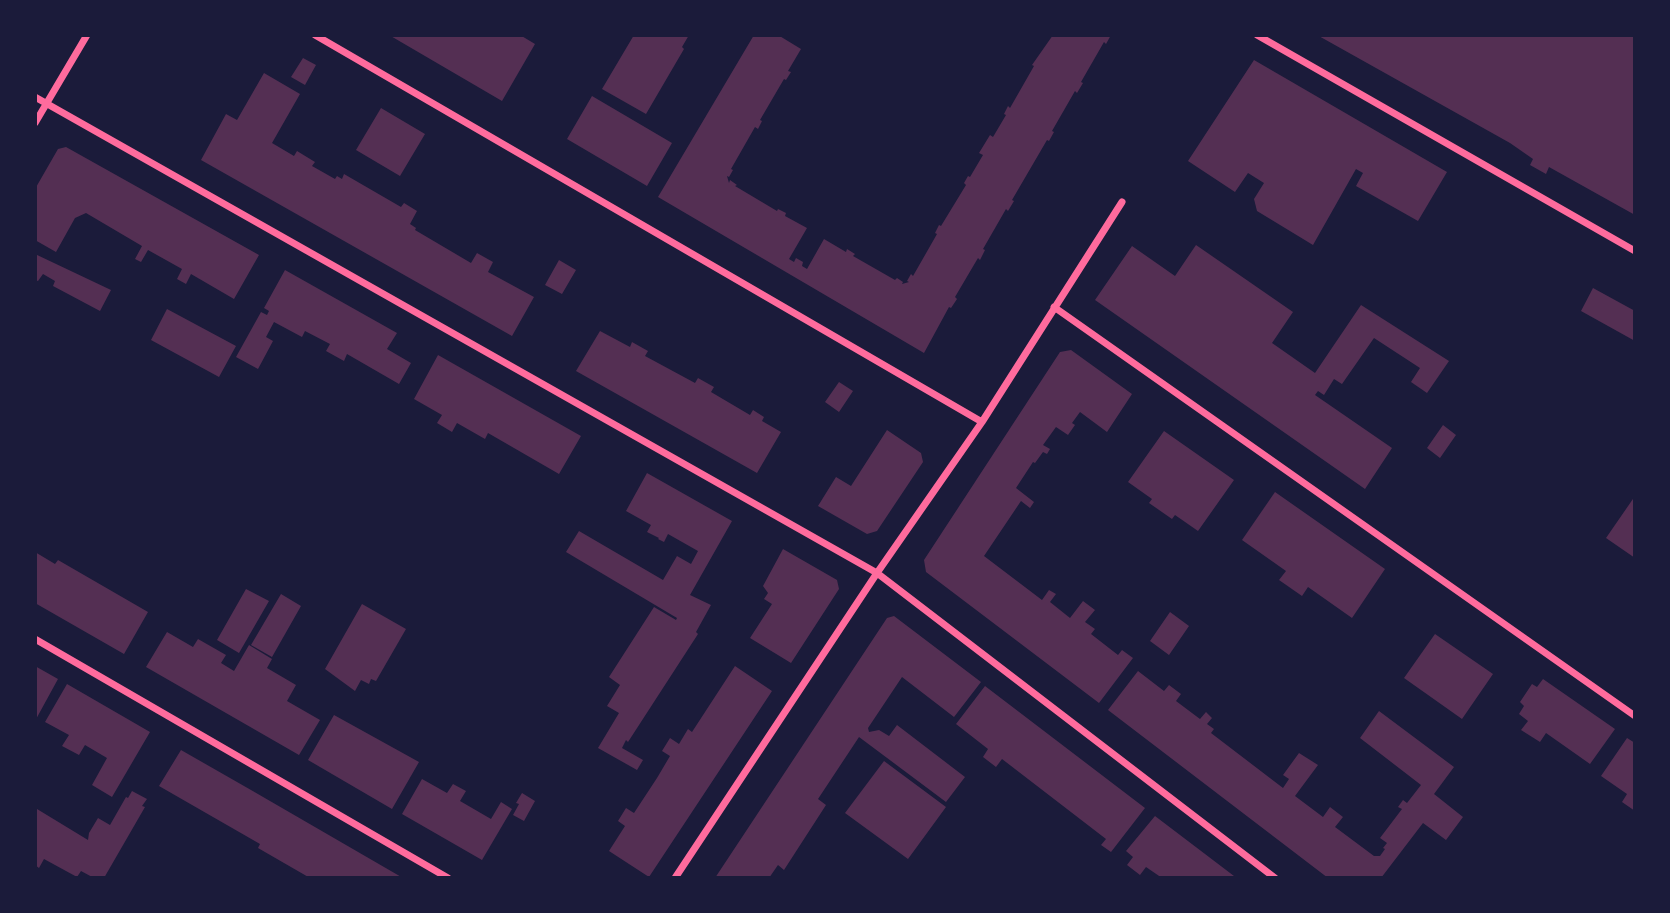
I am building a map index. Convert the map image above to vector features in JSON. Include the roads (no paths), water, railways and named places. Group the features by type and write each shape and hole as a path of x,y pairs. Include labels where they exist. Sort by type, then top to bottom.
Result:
{"street":[{"path":"35,123 87,35"},
{"path":"315,35 982,422"},
{"path":"1257,35 1635,251"},
{"path":"35,97 877,573 1275,878"},
{"path":"676,878 877,573 982,422 1122,202"},
{"path":"1054,307 1635,716"},
{"path":"35,639 448,878"}]}
